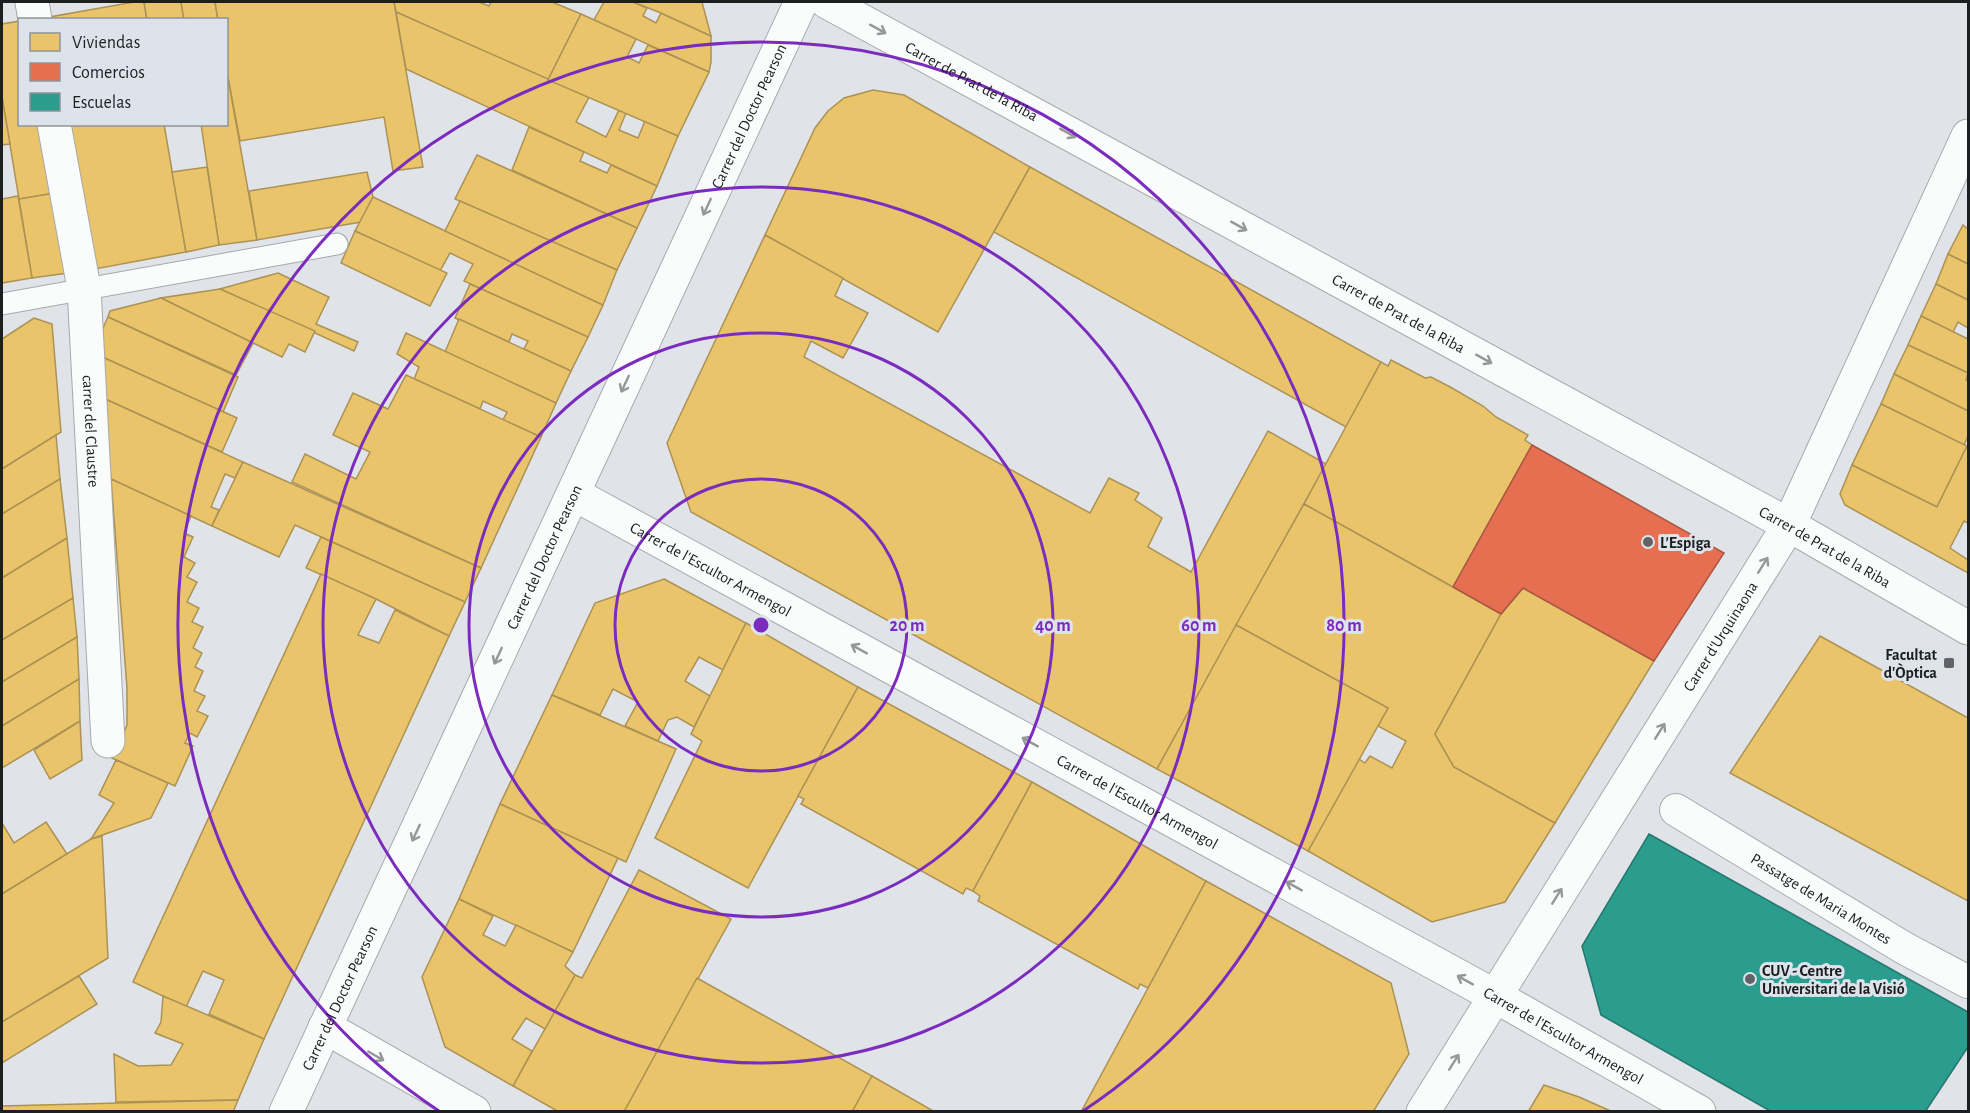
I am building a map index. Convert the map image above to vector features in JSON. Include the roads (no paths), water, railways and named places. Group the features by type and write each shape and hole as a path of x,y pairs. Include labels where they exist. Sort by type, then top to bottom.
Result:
{"street":[{"path":"32,2 35,18"},
{"name":"Carrer del Doctor Pearson","path":"286,1112 801,2"},
{"name":"Carrer de Prat de la Riba","path":"827,2 1788,525 1968,628"},
{"name":"carrer del Claustre","path":"54,126 84,288 108,741"},
{"name":"Carrer d'Urquinaona","path":"1423,1112 1788,525 1968,136"},
{"name":"Carrer de l'Escultor Armengol","path":"574,494 1495,996 1699,1112"},
{"name":"Passatge de Maria Montes","path":"1676,810 1904,948 1968,982"},
{"path":"325,1027 474,1112"}],"lane":[{"path":"2,304 337,244"}],"place":[{"name":"L’Espiga","path":"1648,542"},
{"name":"Facultat d'Òptica","path":"1949,663"},
{"name":"CUV - Centre Universitari de la Visió","path":"1750,979"}]}
